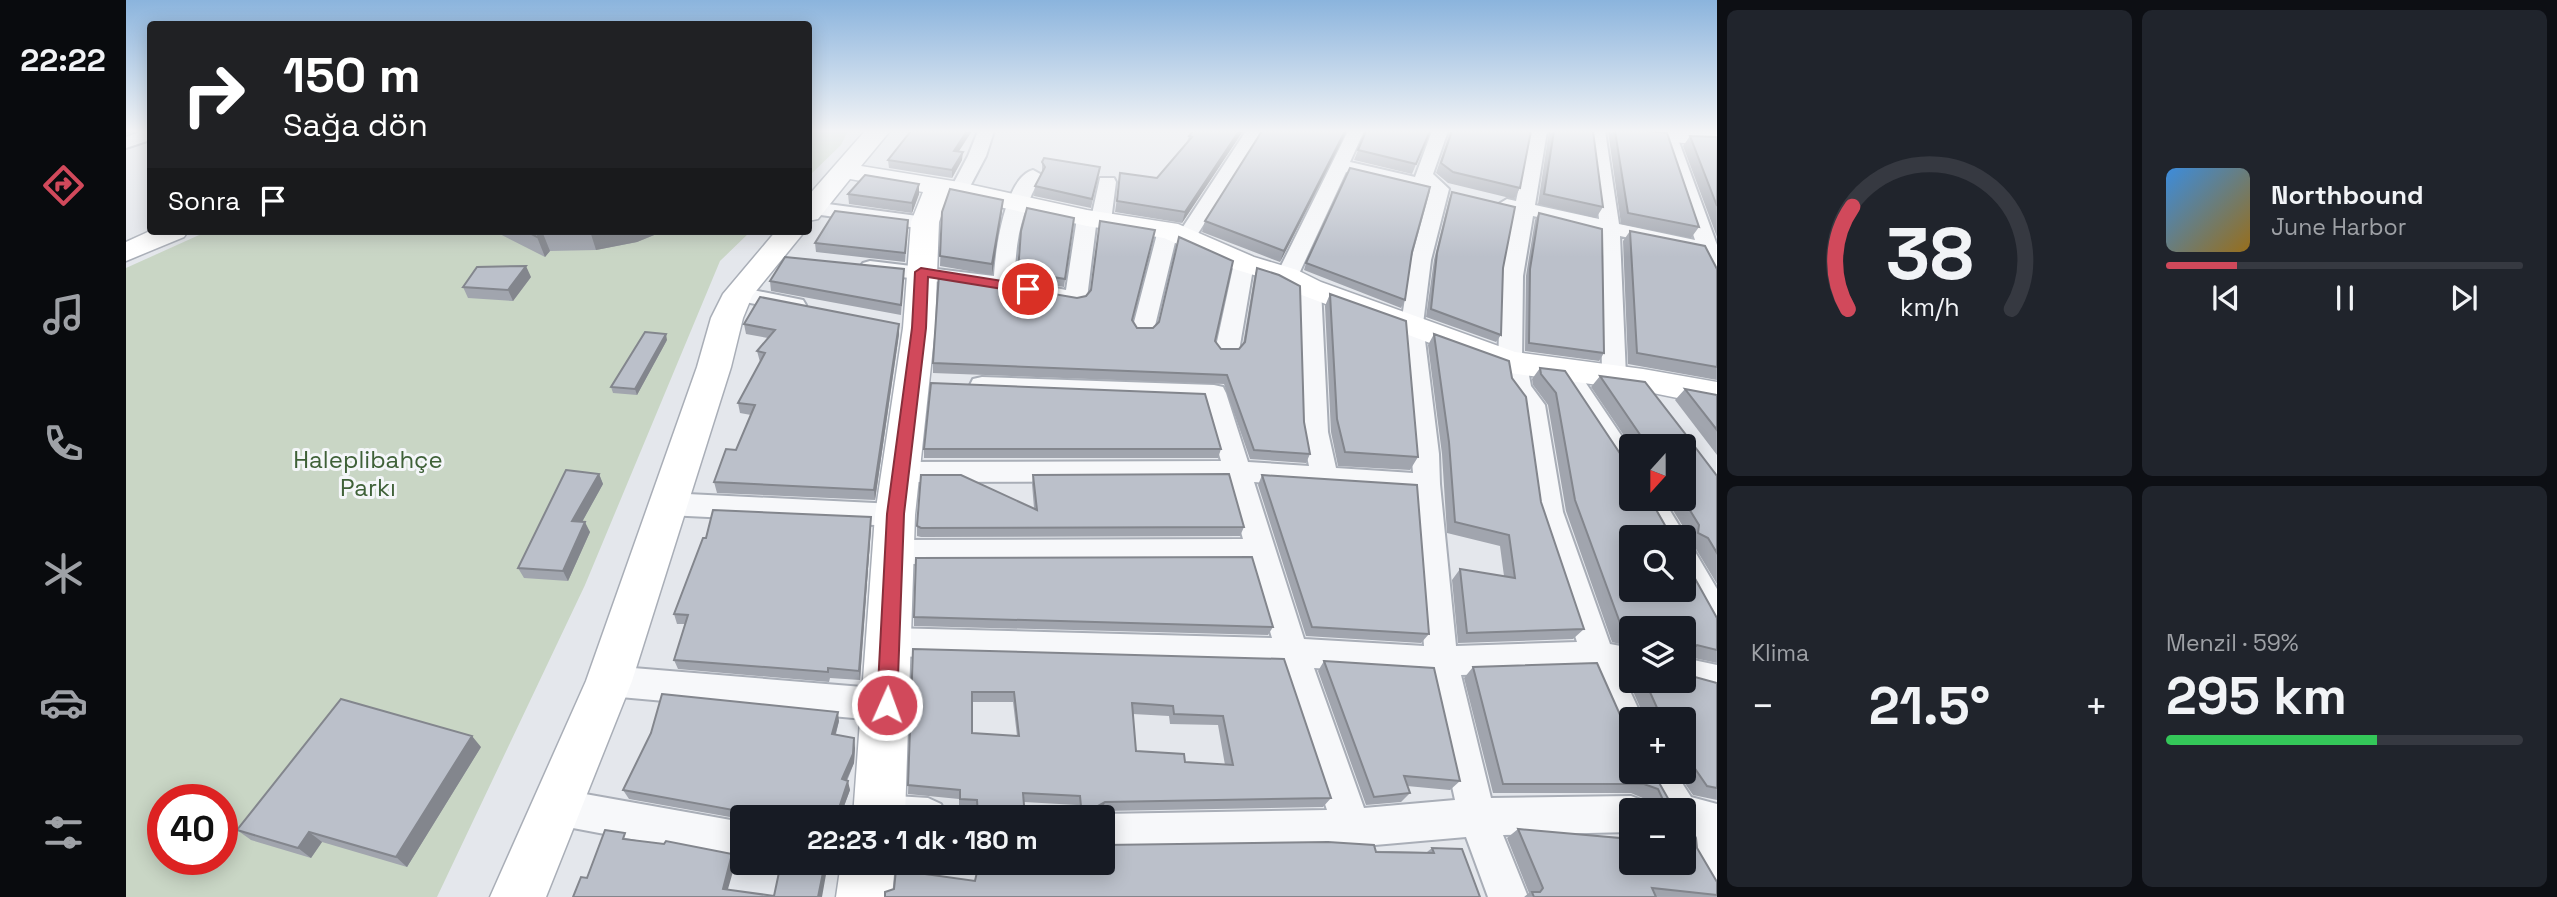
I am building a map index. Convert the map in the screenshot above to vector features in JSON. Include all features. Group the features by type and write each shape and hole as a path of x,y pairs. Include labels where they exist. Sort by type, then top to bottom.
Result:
{"street":[{"path":"812,212 844,173"},
{"path":"856,173 1177,233 1244,263 1510,362 1643,380 1717,394"},
{"path":"876,805 887,705 899,472 935,384 906,325 921,272 925,223 948,188 962,173"},
{"path":"1143,330 1177,233 1222,173"},
{"path":"1324,475 1315,432 1299,282 1337,173"},
{"path":"1373,173 1452,192"},
{"path":"1424,173 1423,175 1452,192"},
{"path":"1531,173 1512,276 1510,362 1516,370 1519,388 1533,405 1549,512 1598,656 1620,707"},
{"path":"1604,173 1610,230 1614,376"},
{"path":"1683,173 1712,250 1717,275"},
{"path":"1004,284 1005,247 1015,201 1033,175"},
{"path":"845,264 1004,284 1076,298 1094,219 1107,182"},
{"path":"1452,192 1421,260 1412,324 1426,454 1426,484 1441,661 1477,817 1508,897"},
{"path":"1488,201 1610,230 1712,250"},
{"path":"812,232 925,223"},
{"path":"126,233 147,224"},
{"path":"126,252 165,235"},
{"path":"518,897 609,681 714,367 727,318 738,294 793,235"},
{"path":"1227,351 1244,263"},
{"path":"738,294 814,309"},
{"path":"1565,370 1619,453"},
{"path":"1643,380 1668,413"},
{"path":"935,384 1214,393 1235,471 1292,653 1352,828"},
{"path":"899,472 1235,471 1426,484"},
{"path":"667,504 895,533 1262,551"},
{"path":"1696,580 1717,618"},
{"path":"889,642 1292,653 1441,661 1598,656 1619,660"},
{"path":"1696,676 1717,680"},
{"path":"609,681 887,705"},
{"path":"557,807 730,839"},
{"path":"1115,832 1352,828 1477,817 1619,814"},
{"path":"1696,819 1717,823"},
{"path":"1696,839 1717,877"}],"green space":[{"name":"Haleplibahçe Parkı","path":"199,235 747,235 720,261 585,585 437,897 126,897 126,268"}],"building":[{"path":"1042,173 1099,173 1092,199 1035,186"},
{"path":"1120,173 1157,178 1161,173 1211,173 1185,212 1117,201"},
{"path":"1235,173 1324,173 1284,251 1205,221"},
{"path":"1348,173 1370,173 1430,187 1412,252 1405,300 1306,263"},
{"path":"1457,173 1523,173 1520,188"},
{"path":"1547,173 1599,173 1603,207 1544,194"},
{"path":"1622,173 1681,173 1699,227 1628,213"},
{"path":"1704,173 1717,173 1717,206"},
{"path":"865,175 919,184 912,203 848,194"},
{"path":"950,189 1003,200 992,264 940,256 942,212"},
{"path":"1452,192 1515,207 1503,268 1501,335 1431,309 1437,253"},
{"path":"1027,208 1074,218 1065,279 1018,271 1021,231"},
{"path":"835,211 908,220 905,253 815,243"},
{"path":"1539,213 1602,229 1604,353 1529,343 1530,269"},
{"path":"1100,221 1155,230 1132,320 1137,328 1153,328 1159,322 1179,237 1233,261 1215,341 1221,349 1239,349 1245,342 1257,268 1300,286 1304,422 1310,454 1254,450 1227,375 933,363 939,274 1077,298 1086,296 1091,290"},
{"path":"1630,231 1705,246 1717,269 1717,367 1637,353"},
{"path":"785,257 904,269 901,305 770,281"},
{"path":"526,266 508,290 463,287 477,267"},
{"path":"1330,294 1406,321 1418,457 1345,452 1337,419"},
{"path":"760,297 899,324 874,490 714,482 726,449 736,450 755,405 738,403 765,353 757,351 775,330 744,324"},
{"path":"645,332 666,334 635,389 611,387"},
{"path":"1434,334 1509,361 1512,378 1526,397 1541,502 1584,629 1467,633 1460,569 1515,578 1509,535 1455,522 1449,442"},
{"path":"1540,368 1565,371 1619,452 1619,511 1657,511 1665,525 1619,525 1619,602 1696,602 1696,580 1717,618 1717,650 1696,646 1696,616 1619,616 1619,620 1575,500 1556,393 1541,374"},
{"path":"1600,376 1645,382 1685,434 1640,434"},
{"path":"931,383 1205,394 1221,449 924,449"},
{"path":"1685,389 1717,395 1717,430"},
{"path":"1696,448 1717,476 1717,553 1708,538 1698,533 1699,525 1690,511 1696,511"},
{"path":"566,470 599,474 572,521 585,522 563,571 518,568"},
{"path":"1229,474 1244,527 917,526 921,475 961,475 1037,510 1033,475"},
{"path":"1262,475 1417,485 1429,634 1312,627"},
{"path":"713,510 871,517 859,671 828,668 828,672 674,660 688,615 674,614 703,538 706,538"},
{"path":"1252,557 1273,627 914,617 916,558"},
{"path":"913,649 1284,659 1331,798 1105,802 1100,805 1081,805 1080,796 1023,793 1024,805 977,805 977,800 960,799 960,790 908,785","holes":["972,692 1014,692 1019,736 972,733","1132,703 1173,706 1174,714 1223,716 1233,765 1185,762 1184,754 1136,751"]},
{"path":"1324,661 1434,668 1460,781 1404,776 1410,793 1374,797"},
{"path":"1597,663 1619,712 1619,784 1503,784 1473,667"},
{"path":"1696,677 1717,683 1717,788 1707,786 1696,770 1696,707 1657,707 1650,693 1696,693"},
{"path":"662,694 838,712 832,734 854,738 853,754 842,779 848,781 840,805 730,805 730,809 623,790 651,733"},
{"path":"341,699 472,736 396,857 309,832 298,848 238,829"},
{"path":"1644,784 1660,784 1668,798 1662,798 1658,789"},
{"path":"1518,829 1619,838 1619,875 1696,875 1696,838 1697,848 1717,882 1717,895 1652,888 1656,897 1534,897 1532,892 1540,892 1543,888"},
{"path":"605,830 625,833 623,839 664,844 666,841 730,854 723,889 774,896 778,875 823,875 818,897 573,897 581,877 587,878"},
{"path":"1328,842 1374,845 1376,852 1434,853 1432,848 1462,849 1480,897 885,897 885,892 894,889 895,875 932,875 975,881 976,875 1115,875 1115,845"}],"route":[{"path":"887,705 895,514 919,328 921,272 1028,289"}]}
